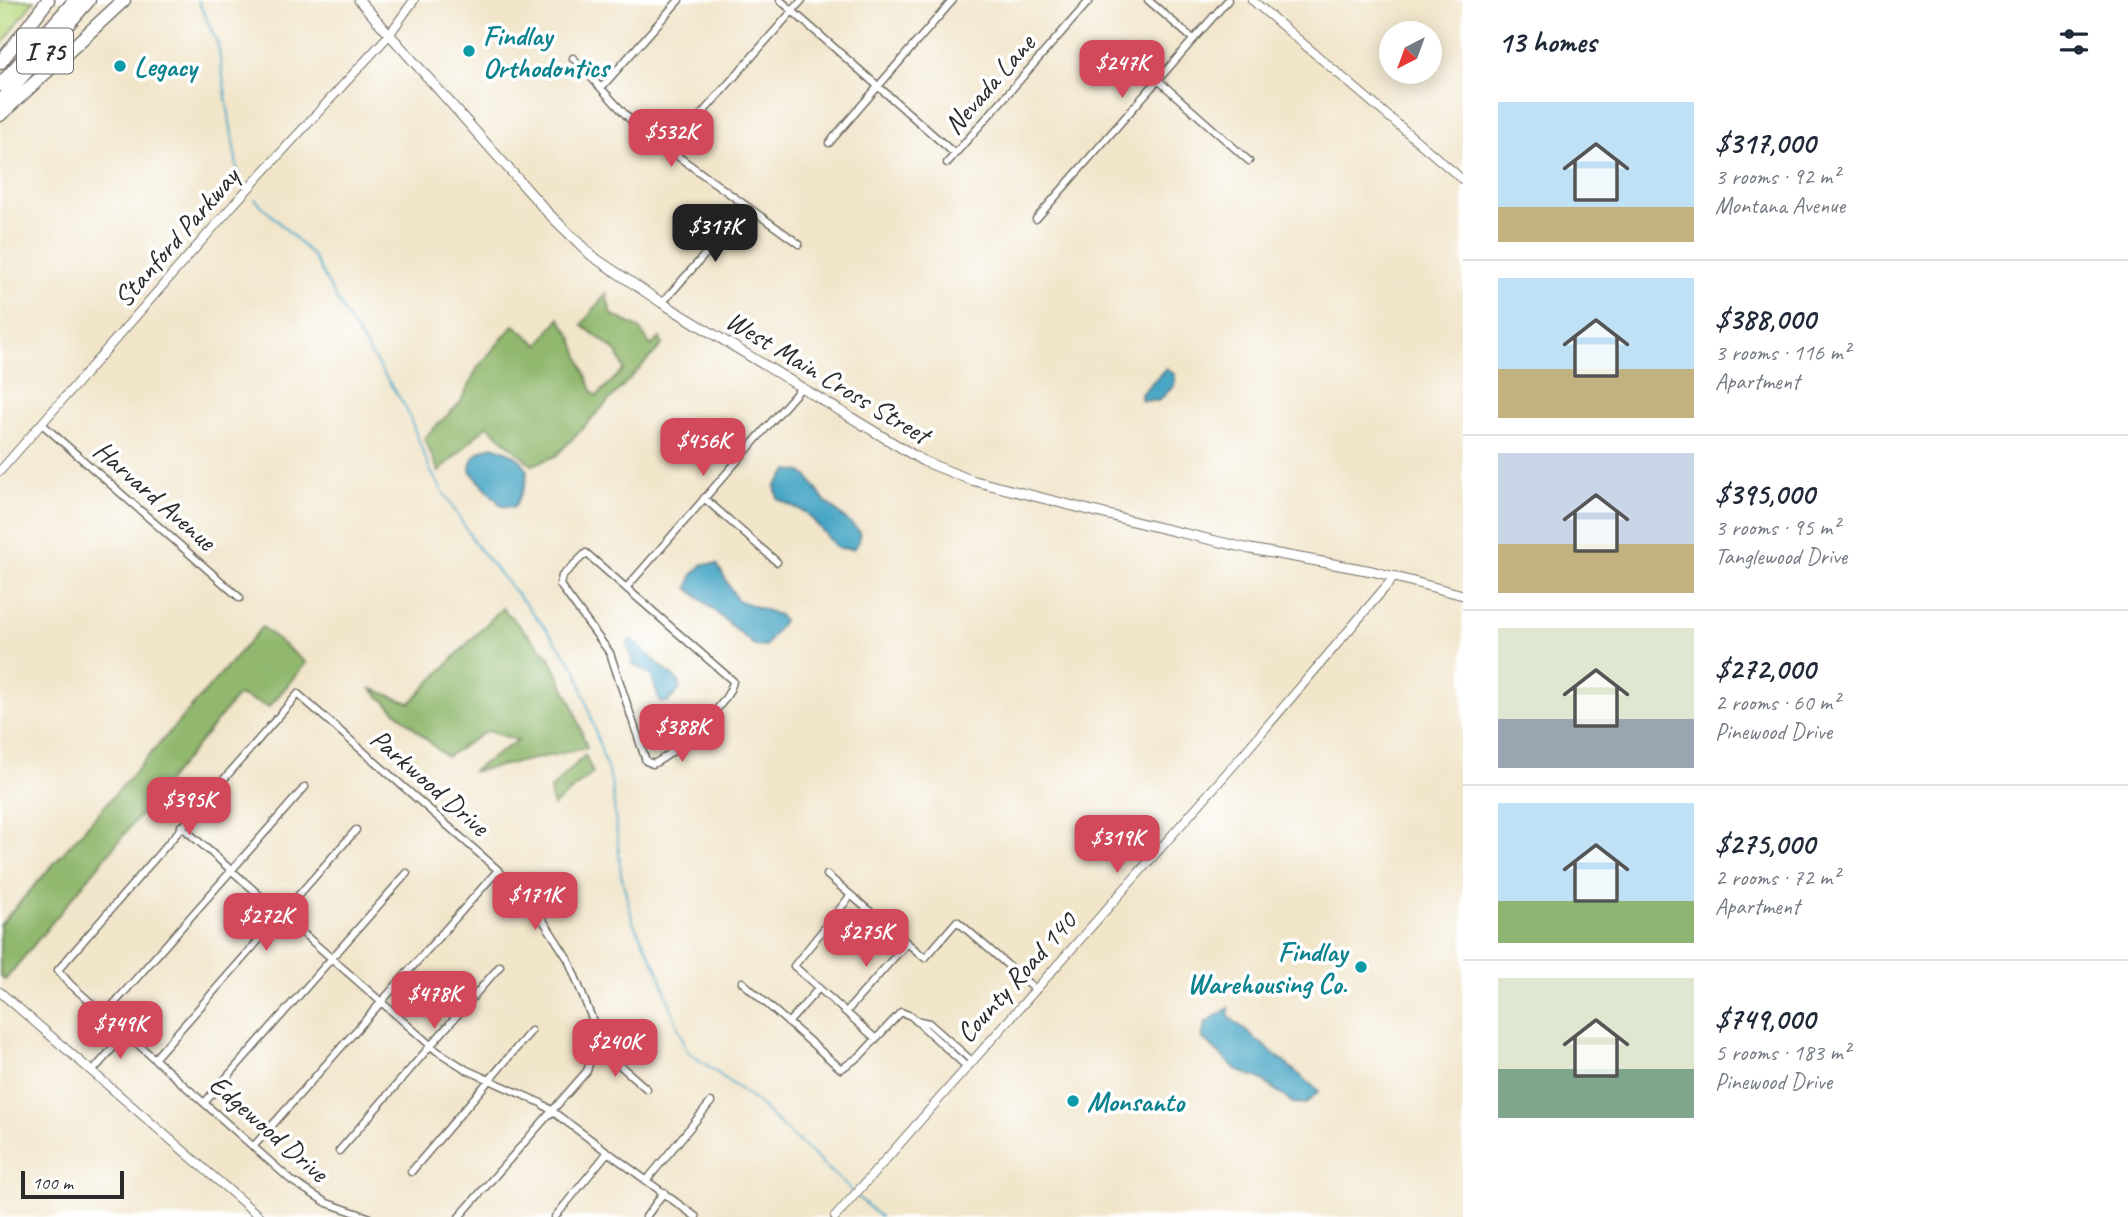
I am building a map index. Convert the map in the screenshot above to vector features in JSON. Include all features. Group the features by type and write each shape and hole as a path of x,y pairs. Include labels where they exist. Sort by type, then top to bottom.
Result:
{"highway":[{"path":"0,63 48,0"},
{"name":"I 75","path":"0,85 75,0"},
{"name":"I 75","path":"0,102 89,0"},
{"path":"0,115 124,0"}],"main road":[{"name":"West Main Cross Street","path":"359,0 569,235 604,265 912,455 971,481 1215,542 1395,576 1463,595"}],"street":[{"name":"Stanford Parkway","path":"0,471 234,204 389,35 414,0"},
{"path":"601,88 679,0"},
{"path":"780,0 955,155"},
{"path":"670,151 802,0"},
{"path":"828,143 953,0"},
{"path":"1078,0 1085,6"},
{"name":"Nevada Lane","path":"947,163 1090,0"},
{"path":"1148,0 1194,39"},
{"path":"1036,219 1228,0"},
{"path":"1252,0 1463,180"},
{"path":"573,58 636,126 799,244"},
{"path":"1158,80 1249,161"},
{"path":"662,303 747,207"},
{"path":"627,587 801,388"},
{"name":"Harvard Avenue","path":"42,424 240,598"},
{"path":"704,498 777,562"},
{"path":"586,553 627,587 733,681 727,694 680,749 653,764 646,761 610,653 559,580 586,553"},
{"name":"County Road 140","path":"835,1217 1395,576"},
{"name":"Parkwood Drive","path":"181,826 298,694 498,870 534,908 568,959 593,1021 594,1050"},
{"path":"105,1014 305,787"},
{"path":"181,826 431,1046 458,1065 519,1091 553,1111 696,1217"},
{"name":"Edgewood Drive","path":"181,826 61,964 59,972 304,1191 341,1210 368,1217"},
{"path":"155,1058 356,830"},
{"path":"253,1147 498,870"},
{"path":"205,1102 407,873"},
{"path":"827,875 925,958 957,921 1036,990"},
{"path":"851,895 794,966 876,1039"},
{"path":"846,1012 907,943"},
{"path":"340,1151 500,965"},
{"path":"741,982 841,1069 876,1039 901,1012 915,1020 929,1023 969,1064"},
{"path":"788,1023 819,988"},
{"path":"0,993 260,1217"},
{"path":"411,1172 531,1031"},
{"path":"92,1072 126,1033"},
{"path":"459,1217 587,1071 594,1050 616,1062 647,1088"},
{"path":"647,1180 712,1102"},
{"path":"555,1217 608,1152"},
{"path":"646,1217 664,1192"}],"green space":[{"path":"0,0 34,0 0,47"},
{"path":"606,293 611,314 639,328 651,346 660,338 662,345 556,456 532,465 487,425 439,472 424,438 460,403 478,367 514,325 539,345 559,318 572,337 592,391 597,396 624,369 617,352 582,325"},
{"path":"502,608 549,656 573,706 587,748 471,772 518,740 487,731 446,757 370,688 410,703"},
{"path":"262,627 306,663 269,707 238,695 5,980 0,976 0,925"},
{"path":"585,755 593,773 553,806 550,790"}],"water":[{"path":"1166,368 1175,375 1174,386 1158,401 1141,400 1141,394"},
{"path":"493,446 516,456 526,469 525,485 514,507 502,506 470,471 476,454"},
{"path":"789,470 802,472 809,478 823,499 860,532 859,542 853,549 837,548 807,513 778,499 775,486"},
{"path":"703,564 717,564 737,600 779,615 783,621 765,647 755,646 688,588 692,576"},
{"path":"631,639 680,683 680,689 668,702 660,702 651,675 633,664 627,644"},
{"path":"1229,1008 1229,1017 1319,1091 1306,1104 1293,1103 1259,1078 1238,1071 1202,1038 1206,1022"}],"waterway":[{"path":"198,0 218,45 240,186"},
{"path":"255,199 313,256 346,316 406,408 431,472 478,548 548,631 576,669 612,785 621,874 633,922 657,968 687,1051 753,1099 854,1193"},
{"path":"858,1197 880,1217"}],"place":[{"name":"Findlay Orthodontics","path":"469,51"},
{"name":"Legacy","path":"120,66"},
{"name":"Findlay Warehousing Co.","path":"1361,967"},
{"name":"Monsanto","path":"1073,1101"}]}
